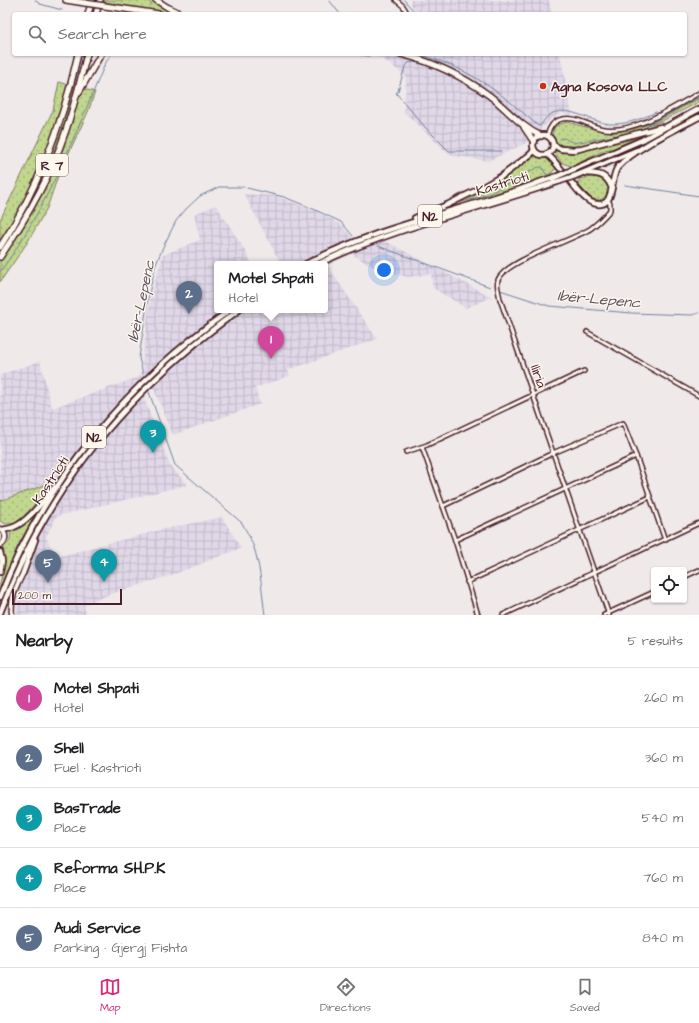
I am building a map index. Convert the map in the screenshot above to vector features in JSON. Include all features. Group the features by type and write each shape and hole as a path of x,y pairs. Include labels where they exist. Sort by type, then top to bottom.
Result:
{"highway":[{"path":"66,0 146,12"},
{"path":"89,12 92,0"},
{"path":"97,12 100,0"},
{"path":"156,0 177,12"},
{"name":"R 7","path":"0,246 34,186 54,141 78,56"},
{"name":"R 7","path":"0,257 20,229 48,175 64,135 76,98 86,56"},
{"path":"76,98 100,56"},
{"path":"407,56 443,69 470,83 490,96 535,133 541,136 547,136 551,140 552,147 560,167"},
{"name":"Kastrioti","path":"312,261 353,242 393,228 512,192 558,176 642,140 699,110"},
{"name":"N2","path":"653,142 699,118"},
{"path":"393,228 482,188 502,176 531,154 534,150 534,142 520,122"},
{"path":"552,147 575,150 634,136 672,124"},
{"path":"534,142 535,139 541,136"},
{"path":"547,154 560,167 588,201 598,204 608,200 612,192 613,177 616,169 638,151 653,142"},
{"name":"Kastrioti","path":"325,261 356,247 395,233 514,197 575,176 653,142"},
{"path":"534,150 541,155 547,154 552,147"},
{"path":"584,172 604,176 610,183 612,192"},
{"name":"Kastrioti","path":"0,597 15,562 49,500 69,470 113,414 137,388 180,348 226,313"},
{"name":"Kastrioti","path":"37,531 73,473 117,418 150,383 180,355 235,313"},
{"path":"1,529 13,528 24,521 69,470"},
{"path":"23,572 37,531"},
{"name":"N2","path":"0,613 37,531"},
{"path":"0,552 2,561 0,572"}],"main road":[{"path":"0,545 6,538 5,533 1,529"},
{"path":"12,615 12,598 23,572"}],"street":[{"path":"396,0 403,6 407,12"},
{"path":"547,136 551,126 555,122 566,118 603,129 615,129 646,122 699,93"},
{"name":"Iliria","path":"608,200 610,210 590,229 521,261 498,280 499,293 609,614"},
{"path":"587,332 699,396"},
{"path":"406,452 422,447 584,371"},
{"path":"443,506 553,453 623,423 665,540"},
{"path":"422,447 455,540 478,615"},
{"path":"455,540 636,456"},
{"path":"467,582 650,497"},
{"path":"503,615 699,523"},
{"path":"687,576 699,570"},
{"path":"604,615 651,593"}],"shaded area":[{"path":"410,0 549,0 552,12 414,12"},
{"path":"379,56 560,56 572,115 562,113 552,118 528,142 488,161 450,155 404,112 406,76"},
{"path":"244,194 276,196 316,211 340,224 353,238 383,240 492,297 466,308 433,288 431,274 408,277 378,270 352,254 328,265 328,261 279,261"},
{"path":"216,205 250,261 214,261 214,313 328,313 328,266 377,339 288,370 290,376 255,388 260,404 173,435 153,387 143,396 170,465 187,485 57,516 46,537 56,557 160,530 222,517 241,548 172,575 108,595 84,605 86,615 17,615 16,522 46,491 48,485 0,501 0,375 40,361 52,408 139,377 144,371 142,364 150,298 163,255 200,240 194,214"}],"green space":[{"path":"104,0 154,0 175,12 159,12 104,2"},
{"path":"59,82 95,92 88,112 58,176 47,208 27,243 0,282 0,220 53,110"},
{"path":"699,98 699,102 660,122 628,134 567,147 555,142 552,134 555,126 567,122 601,131 613,132 628,130 656,122"},
{"path":"642,135 571,166 562,163 554,151 575,153 632,139"},
{"path":"536,155 547,157 558,170 555,169 549,174 523,185 449,205 470,197 496,182"},
{"path":"592,177 604,179 607,183 608,192 603,199 591,199 576,182 579,182 579,179"},
{"path":"48,484 46,491 22,518 15,523 9,524 0,521 0,501"},
{"path":"43,504 19,543 0,591 0,583 4,566 3,548 10,541 11,530"}],"waterway":[{"path":"35,0 40,4 62,10"},
{"path":"147,0 152,5"},
{"path":"329,0 338,12"},
{"path":"404,0 413,12"},
{"path":"0,272 32,223 46,198 110,56"},
{"path":"424,56 452,66 479,80 510,102 538,126 541,125 548,116 556,112 565,111 575,113 605,123 614,124 630,122 656,112"},
{"path":"419,63 408,63 396,93 425,127 449,151 501,151"},
{"path":"648,125 699,97"},
{"path":"560,139 564,138 574,143 629,133"},
{"path":"469,200 491,193 538,167 543,168 545,173 548,175 554,173"},
{"path":"625,185 699,196"},
{"name":"Ibër-Lepenc","path":"143,374 139,358 148,298 155,267 176,221 200,196 219,187 243,187 284,197 341,222 353,236"},
{"name":"Ibër-Lepenc","path":"378,246 490,287"},
{"name":"Ibër-Lepenc","path":"500,290 549,306 631,313 692,315 699,313"},
{"name":"Ibër-Lepenc","path":"149,392 175,465 242,523 248,533 257,559 265,615"}],"place":[{"name":"Agna Kosova LLC","path":"543,86"},
{"name":"Shell","path":"189,314"},
{"name":"Motel Shpati","path":"271,359"},
{"name":"BasTrade","path":"153,453"},
{"name":"Reforma SH.P.K","path":"104,582"},
{"name":"Audi Service","path":"48,583"}]}
